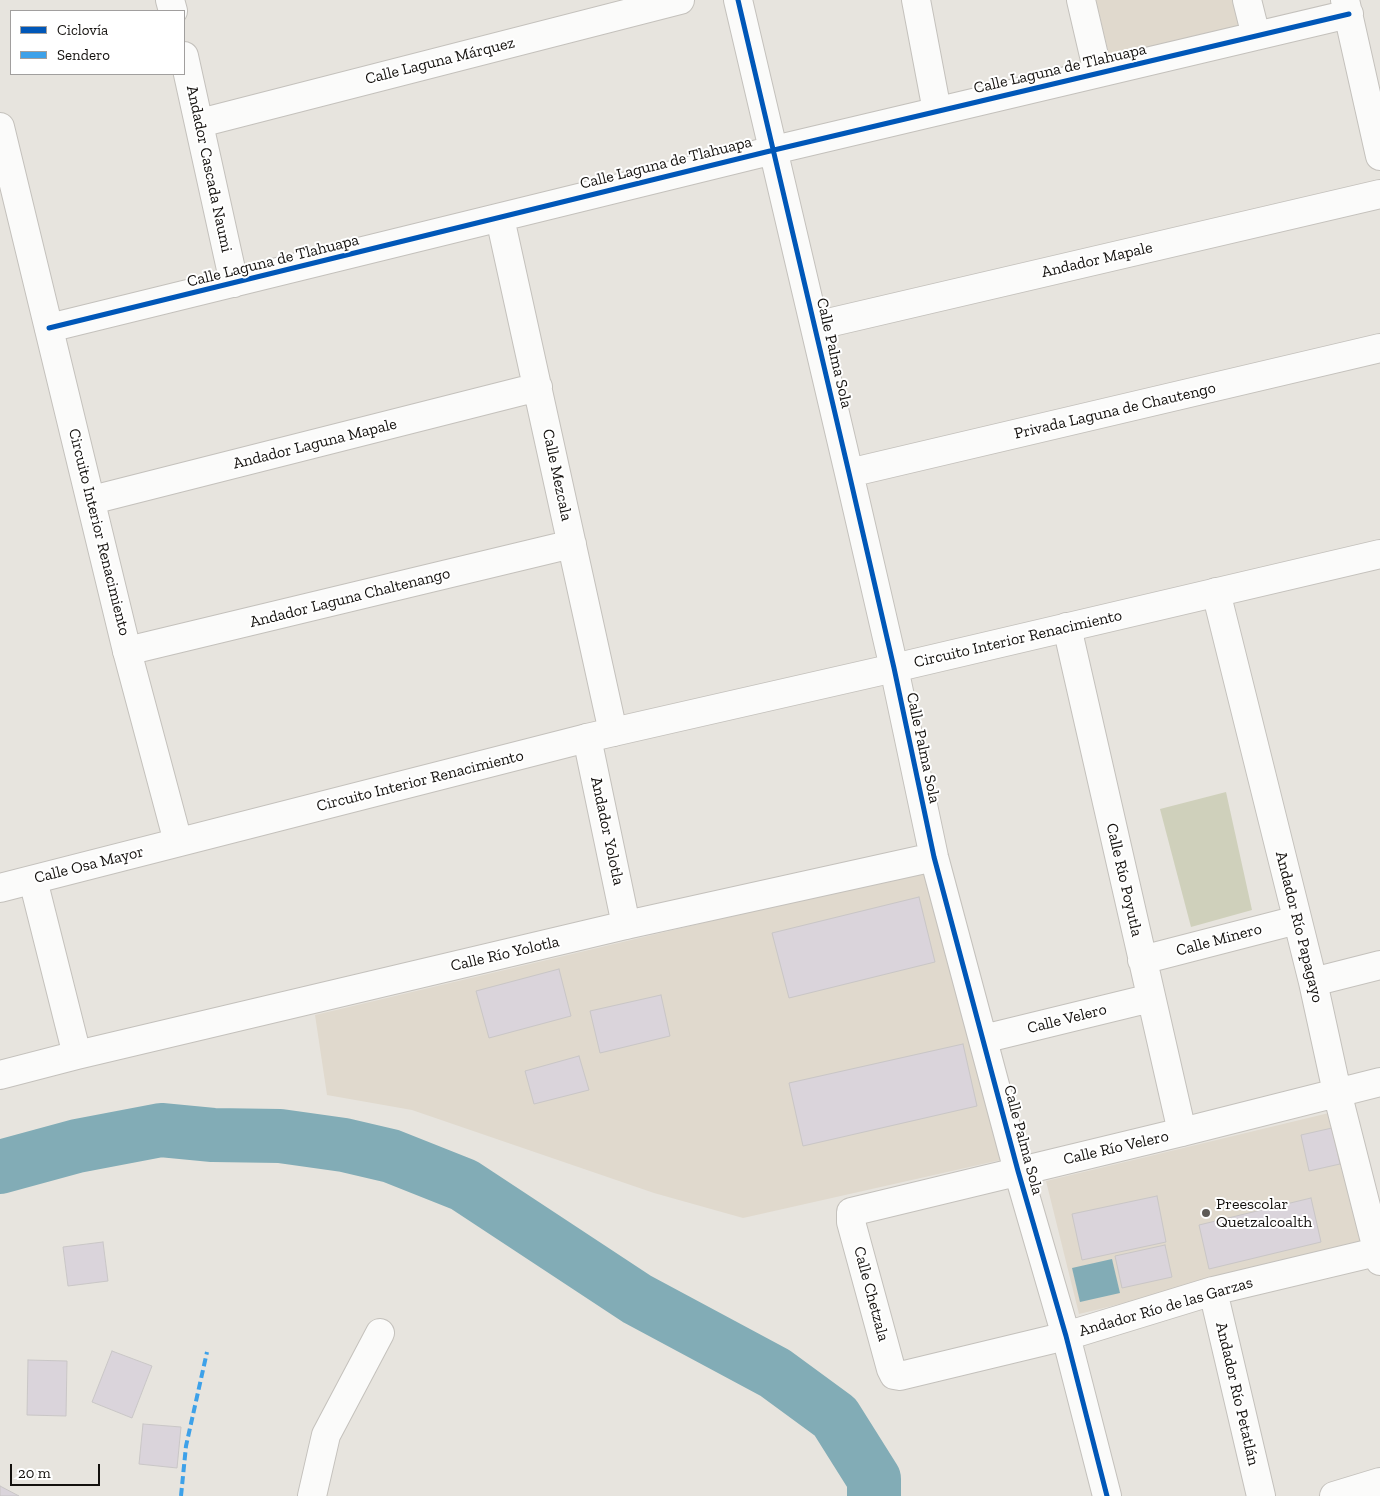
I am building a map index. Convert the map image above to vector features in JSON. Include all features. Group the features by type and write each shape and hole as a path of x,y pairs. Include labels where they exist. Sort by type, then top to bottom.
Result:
{"street":[{"name":"Calle Laguna Márquez","path":"200,122 680,0"},
{"name":"Calle Palma Sola","path":"738,0 894,668 934,858 1018,1171 1066,1336 1107,1496"},
{"path":"916,0 937,111"},
{"path":"1081,0 1098,73"},
{"path":"1247,0 1256,36"},
{"name":"Calle Laguna de Tlahuapa","path":"49,328 774,150 1256,36 1347,7"},
{"path":"1347,7 1380,156"},
{"name":"Andador Cascada Naumi","path":"185,60 234,283"},
{"name":"Circuito Interior Renacimiento","path":"0,127 4,166 49,328 92,500 127,652 178,842 587,738 1380,554"},
{"name":"Andador Mapale","path":"815,326 1380,194"},
{"name":"Calle Mezcala","path":"500,218 613,732"},
{"name":"Privada Laguna de Chautengo","path":"849,473 1380,348"},
{"name":"Andador Laguna Mapale","path":"92,500 538,387"},
{"name":"Andador Laguna Chaltenango","path":"127,652 572,544"},
{"name":"Andador Río Papagayo","path":"1216,592 1314,982 1337,1092 1379,1254"},
{"name":"Calle Río Poyutla","path":"1066,628 1182,1132"},
{"name":"Andador Yolotla","path":"587,738 626,925"},
{"name":"Calle Osa Mayor","path":"0,888 178,842"},
{"name":"Calle Río Yolotla","path":"0,1075 77,1055 626,925 934,858"},
{"path":"33,880 77,1055"},
{"name":"Calle Minero","path":"1142,960 1297,920"},
{"path":"1314,982 1380,965"},
{"name":"Calle Velero","path":"983,1039 1151,998"},
{"name":"Calle Río Velero","path":"851,1212 1380,1082"},
{"name":"Calle Chetzala","path":"851,1212 851,1222 894,1375"},
{"name":"Andador Río de las Garzas","path":"894,1375 900,1376 1066,1336 1213,1291 1379,1254"},
{"name":"Andador Río Petatlán","path":"1213,1291 1262,1496"},
{"path":"312,1496 326,1435 380,1333"},
{"path":"1334,1496 1380,1482"}],"shaded area":[{"path":"1096,0 1237,0 1244,28 1110,59"},
{"path":"930,869 1005,1159 743,1218 654,1193 412,1110 327,1095 315,1015"},
{"name":"Preescolar Quetzalcoalth","path":"1333,1112 1365,1245 1079,1314 1046,1181"}],"green space":[{"path":"1226,792 1252,910 1191,927 1160,809"}],"water":[{"path":"1112,1259 1120,1293 1080,1302 1072,1268"}],"building":[{"path":"919,897 935,962 789,998 772,933"},
{"path":"559,969 571,1016 489,1038 476,991"},
{"path":"661,995 670,1036 600,1053 590,1011"},
{"path":"963,1044 977,1106 803,1146 789,1083"},
{"path":"579,1056 589,1090 534,1104 525,1071"},
{"path":"1332,1128 1340,1164 1309,1171 1301,1135"},
{"path":"1157,1196 1166,1242 1082,1260 1072,1214"},
{"path":"1311,1198 1321,1242 1209,1269 1199,1225"},
{"path":"103,1242 108,1281 68,1286 63,1247"},
{"path":"1165,1245 1172,1277 1122,1288 1115,1256"},
{"path":"112,1351 152,1366 132,1418 92,1402"},
{"path":"28,1360 67,1361 66,1416 27,1415"},
{"path":"143,1424 181,1427 177,1468 139,1464"},
{"path":"0,1486 19,1496 0,1496"}],"waterway":[{"path":"0,1167 77,1146 161,1130 213,1135 280,1136 344,1145 391,1156 464,1185 637,1299 775,1373 835,1417 874,1479 874,1496"}],"marked path":[{"path":"181,1496 186,1446 207,1352"}],"cycle path":[{"path":"738,0 894,668 934,857 1018,1171 1066,1336 1107,1496"},
{"path":"49,328 774,150 1349,14"}],"place":[{"name":"Preescolar Quetzalcoalth","path":"1206,1213"}]}
